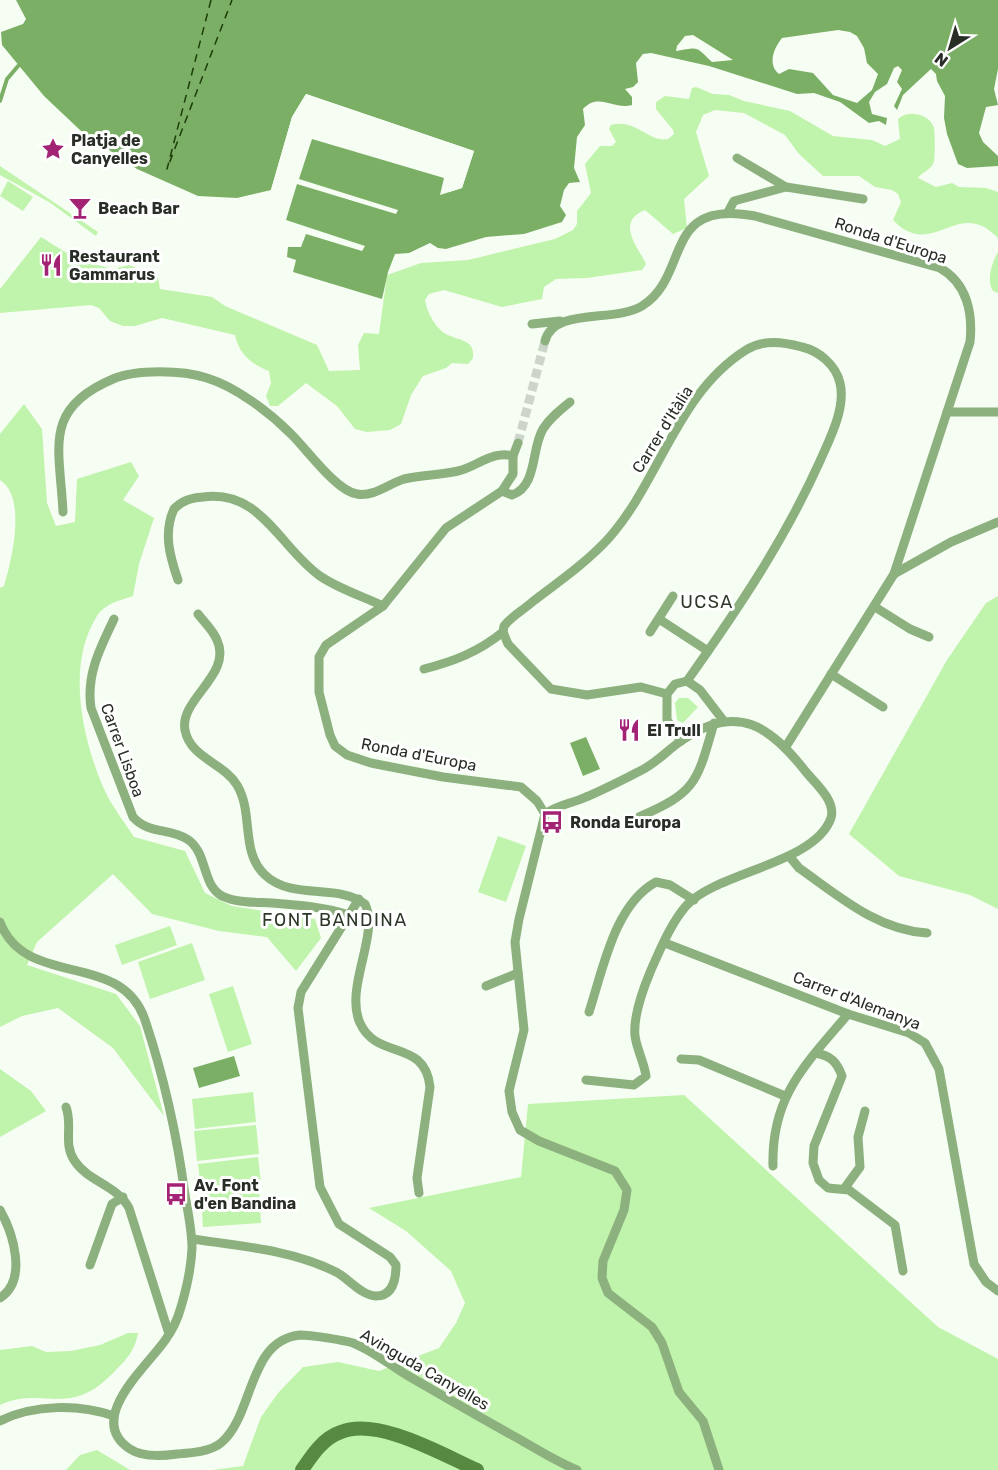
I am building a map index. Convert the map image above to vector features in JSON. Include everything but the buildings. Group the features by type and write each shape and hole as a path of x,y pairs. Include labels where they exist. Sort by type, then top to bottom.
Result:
{"main road":[{"path":"302,1470 318,1447 342,1431 375,1429 477,1470"}],"street":[{"path":"737,158 786,187 863,199"},
{"path":"728,212 734,201 786,187"},
{"name":"Ronda d'Europa","path":"532,324 613,316 644,305 661,287 689,231 703,220 728,212 755,216 940,268 951,276 967,298 972,326 970,342 894,574 785,748"},
{"path":"545,341 551,329 560,321"},
{"name":"Carrer d'Itàlia","path":"424,669 468,656 503,633 504,626 518,612 609,538 692,404 715,375 746,350 765,343 787,343 807,348 831,365 840,383 837,418 797,512 758,579 687,681"},
{"path":"63,512 60,435 66,412 71,404 93,387 134,373 200,376 229,389 289,431 344,487 359,495 375,492 403,480 458,471 496,455 513,456"},
{"name":"Ronda d'Europa","path":"545,814 537,801 521,787 443,777 371,763 347,755 335,746 323,715 319,692 319,657 326,645 336,637 383,606 446,528 502,491 512,495 520,490 532,471 543,428 570,402"},
{"path":"947,412 998,412"},
{"path":"502,491 513,474 513,456 518,442"},
{"path":"178,580 170,557 168,538 174,509 187,500 218,496 239,501 258,511 297,555 321,577 383,606"},
{"path":"894,574 951,542 998,522"},
{"path":"650,632 673,596"},
{"path":"875,607 910,629 929,637"},
{"path":"198,614 218,641 220,656 214,672 187,712 184,730 195,750 224,770 237,784 244,806 250,847 255,861 265,875 286,886 359,899 368,909 356,1003 359,1022 374,1041 410,1054 423,1062 429,1073 430,1086 417,1178 419,1193"},
{"name":"Carrer Lisboa","path":"114,619 95,659 89,693 91,708 133,817 146,828 185,838 193,844 213,888 223,896 239,901 314,907 350,915"},
{"path":"659,619 708,651"},
{"path":"503,633 508,644 551,689 587,695 641,687 667,693"},
{"path":"831,674 883,707"},
{"path":"681,741 667,720 667,693 675,684 687,681 700,690 719,722"},
{"path":"639,817 688,791 719,722"},
{"path":"586,1080 634,1085 646,1076 635,1035 643,990 665,943 686,906 709,890 789,856 825,828 832,816 830,802 785,748 768,733 747,723 719,722 681,741 650,766 584,798 558,805 545,814 515,942 523,998 524,1030 509,1091 512,1112 520,1130 539,1141 615,1171 627,1190 624,1210 603,1261 602,1278 608,1293 652,1327 662,1343 679,1392 704,1421 719,1470"},
{"path":"789,856 799,868 880,922 905,932 927,933"},
{"path":"589,1012 623,919 644,889 656,882 670,885 694,900"},
{"path":"192,1239 283,1254 318,1264 370,1295 384,1293 394,1284 396,1265 390,1257 339,1224 325,1201 317,1175 316,1146 298,1008 301,992 359,899"},
{"path":"0,922 3,930 17,946 32,958 112,981 131,993 140,1006 177,1133 192,1239 190,1271 178,1317 169,1334 122,1395 114,1416 77,1407 27,1411 0,1421"},
{"name":"Carrer d'Alemanya","path":"665,943 848,1014 909,1033 925,1043 932,1052 939,1069 974,1264 986,1282 998,1291"},
{"path":"486,986 518,973"},
{"path":"773,1166 772,1141 785,1096 848,1014"},
{"path":"816,1053 828,1056 838,1065 842,1076 814,1146 813,1163 819,1180 828,1188 844,1189 895,1225 903,1271"},
{"path":"681,1059 699,1060 785,1096"},
{"path":"66,1107 70,1119 68,1148 76,1163 123,1197 169,1334"},
{"path":"844,1189 860,1167 858,1137 865,1111"},
{"path":"90,1265 112,1204 123,1197"},
{"path":"0,1210 9,1226 16,1274 5,1295 0,1298"},
{"name":"Avinguda Canyelles","path":"114,1416 116,1430 121,1440 132,1450 147,1454 172,1455 208,1449 222,1442 235,1425 260,1367 275,1344 299,1335 353,1343 486,1421 577,1470"}],"shaded area":[{"path":"16,0 998,0 998,69 994,89 998,105 986,107 979,133 983,142 998,156 998,166 967,168 958,164 947,134 944,118 945,96 936,74 931,69 903,95 897,110 894,106 902,89 897,82 902,70 898,66 894,68 887,84 875,92 869,102 872,114 887,118 886,125 879,121 869,123 840,102 814,93 797,94 709,66 651,53 643,54 636,63 638,82 633,87 625,89 632,97 632,105 595,102 583,109 585,125 577,137 574,168 580,182 569,183 564,190 560,206 566,215 562,222 524,234 486,237 446,249 438,248 430,243 409,253 395,254 382,299 293,272 296,260 287,257 288,247 301,247 306,234 362,251 365,246 286,220 297,184 396,214 398,210 299,179 312,139 444,178 440,195 462,188 474,151 306,94 292,117 271,190 237,198 198,196 137,169 81,131 44,96 2,45 1,32 23,24 26,19","holes":["838,30 857,36 864,48 867,63 878,74 872,90 857,103 833,95 813,73 789,69 779,74 773,66 774,51 782,38","693,35 733,60 712,62 697,49 676,51 685,36"]},
{"path":"696,87 713,94 729,95 744,101 790,111 833,136 872,140 885,146 900,139 898,119 907,114 923,116 932,123 934,128 934,162 918,178 936,187 952,183 959,187 986,188 998,192 998,238 983,227 970,223 957,224 933,233 921,234 907,231 893,220 901,202 898,194 892,190 875,187 859,176 823,176 799,154 785,135 744,113 715,110 703,115 696,132 709,176 684,199 687,228 673,234 645,210 631,221 631,235 646,264 642,270 587,278 556,279 544,287 542,299 502,307 444,290 429,294 425,300 426,305 436,325 444,333 469,344 473,358 468,364 452,363 446,368 423,376 411,395 401,424 390,430 367,432 355,429 337,406 306,383 278,406 270,406 266,396 271,383 269,371 247,358 239,348 235,335 162,318 135,326 123,326 110,321 99,308 91,305 0,313 0,289 41,237 78,260 113,269 129,265 158,277 160,289 212,297 225,306 317,345 329,371 360,370 358,345 364,333 379,334 387,275 421,263 468,260 555,239 573,230 577,224 577,211 591,193 585,164 600,146 612,146 616,142 609,129 611,125 628,125 655,138 668,139 674,134 673,130 656,109 656,102 665,96 689,99 692,88"},
{"path":"0,166 98,232 96,236 49,202 0,175"},
{"path":"8,181 33,197 23,211 0,196"},
{"path":"998,252 998,293 991,287 990,277"},
{"path":"24,404 42,429 47,503 56,526 75,522 77,479 131,462 139,476 123,500 154,518 139,564 133,596 113,603 100,612 88,635 82,655 80,698 83,720 94,763 108,796 134,837 185,851 205,893 232,906 315,919 321,938 296,971 267,937 219,931 152,914 113,874 37,942 27,965 116,994 140,1026 164,1116 113,1048 58,1008 22,1016 0,1027 0,588 4,586 11,560 15,514 8,488 0,480 0,434"},
{"path":"998,596 998,909 970,895 899,876 849,834 947,660 986,603"},
{"path":"679,698 688,698 698,707 683,723 677,720 675,703"},
{"path":"586,737 600,769 583,776 570,743"},
{"path":"498,836 526,846 506,902 478,892"},
{"path":"170,926 177,945 122,965 115,945"},
{"path":"192,943 205,980 150,999 138,962"},
{"path":"233,986 252,1044 228,1052 209,994"},
{"path":"234,1056 240,1076 199,1088 193,1068"},
{"path":"0,1069 31,1091 46,1111 0,1137"},
{"path":"253,1092 256,1122 195,1129 192,1099"},
{"path":"684,1095 938,1327 998,1359 998,1470 212,1470 243,1466 261,1417 278,1393 303,1367 338,1362 379,1371 439,1348 456,1323 465,1303 451,1271 406,1231 369,1208 521,1177 528,1104"},
{"path":"256,1125 259,1154 197,1161 194,1131"},
{"path":"258,1157 261,1183 201,1189 198,1164"},
{"path":"259,1188 261,1223 203,1227 201,1192"},
{"path":"128,1333 138,1333 130,1354 99,1386 70,1398 30,1398 0,1405 0,1350 32,1346 46,1352 71,1351 100,1345"},
{"path":"97,1450 130,1470 66,1470 80,1455"}],"pier":[{"path":"306,94 474,151 462,188 449,192 450,188 459,185 471,153 308,98 295,118 274,191 270,193 292,117"}],"waterway":[{"path":"0,101 7,79 19,65"}],"ferry route":[{"path":"211,0 167,169 232,0"}],"tunnel":[{"path":"518,443 545,341"}],"place":[{"name":"Platja de Canyelles","path":"53,149"},
{"name":"Beach Bar","path":"80,208"},
{"name":"Restaurant Gammarus","path":"51,265"},
{"name":"El Trull","path":"629,730"},
{"name":"Ronda Europa","path":"552,822"},
{"name":"Av. Font d'en Bandina","path":"176,1194"}],"district":[{"name":"UCSA","path":"707,602"},
{"name":"FONT BANDINA","path":"335,920"}]}
